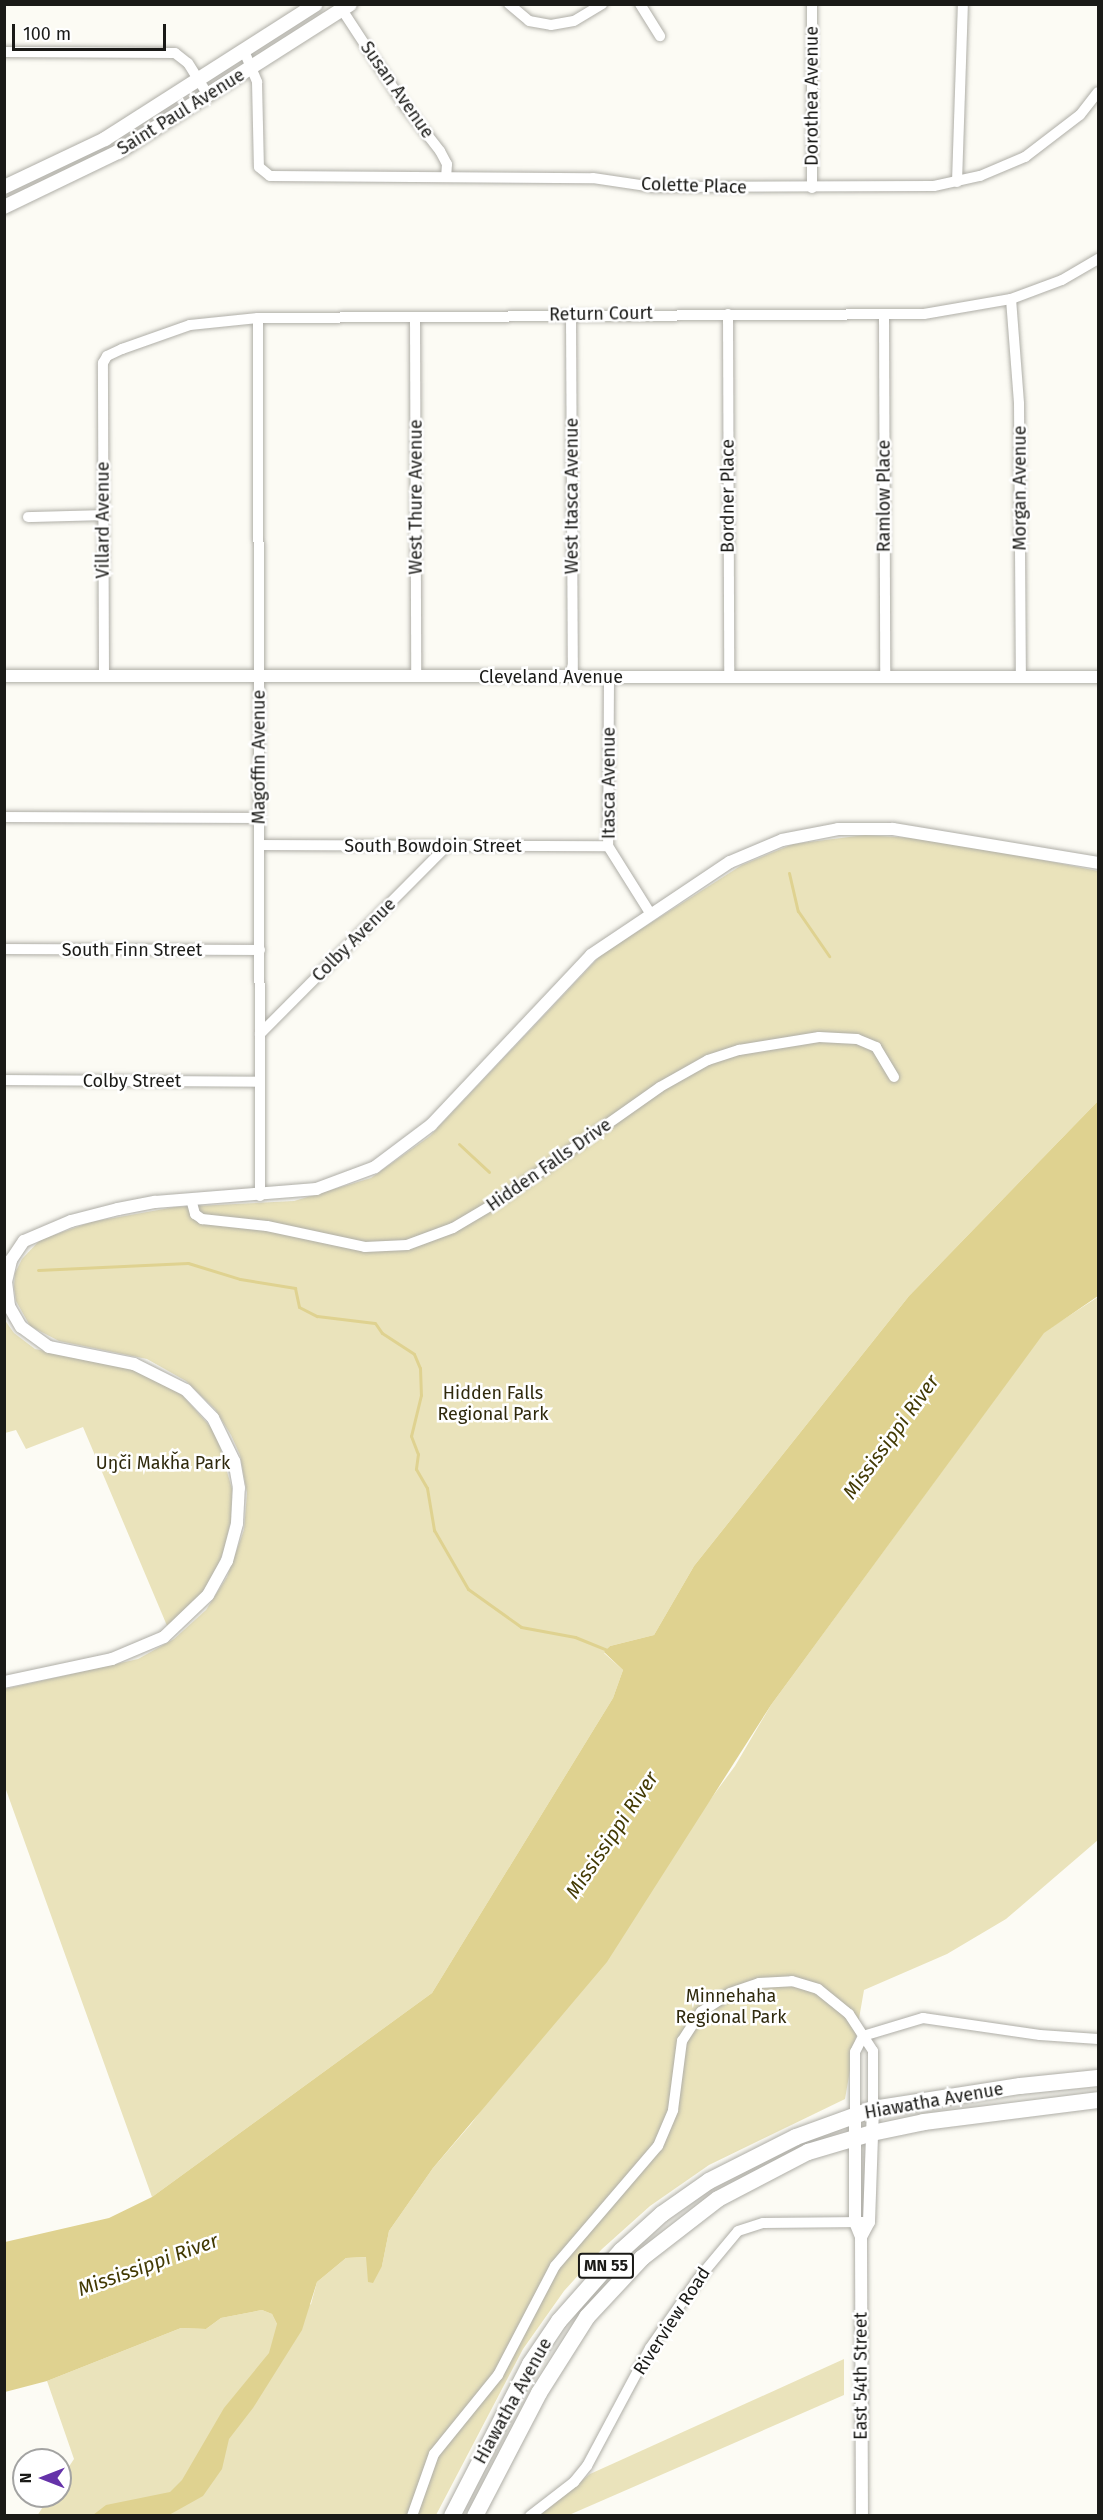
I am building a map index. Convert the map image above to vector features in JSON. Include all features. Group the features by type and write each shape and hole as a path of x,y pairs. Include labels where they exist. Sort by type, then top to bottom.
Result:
{"highway":[{"name":"Hiawatha Avenue","path":"452,2516 530,2364 584,2289 662,2214 728,2170 855,2114 873,2109 1020,2086 1098,2078"},
{"name":"Hiawatha Avenue","path":"475,2516 539,2393 587,2317 642,2258 685,2222 748,2181 808,2152 855,2137 924,2122 1098,2100"}],"main road":[{"name":"Saint Paul Avenue","path":"4,187 105,139 316,4"},
{"name":"Saint Paul Avenue","path":"4,207 118,152 343,6"}],"street":[{"path":"509,4 529,21 551,25 574,21 603,4"},
{"path":"640,4 660,36"},
{"name":"Dorothea Avenue","path":"812,4 812,188"},
{"path":"957,182 963,4"},
{"name":"Susan Avenue","path":"343,6 405,106 440,151 447,164 446,177"},
{"path":"244,51 252,67"},
{"path":"4,52 176,53 188,63 208,95"},
{"name":"Colette Place","path":"252,67 257,82 261,173 270,176 593,178 653,187 908,188 957,182 1025,157 1080,115 1098,92"},
{"name":"Return Court","path":"103,363 107,356 179,329 258,318 884,315 954,310 1011,299 1062,280 1098,259"},
{"name":"Morgan Avenue","path":"1011,299 1020,414 1021,677"},
{"name":"Bordner Place","path":"728,314 729,677"},
{"name":"West Itasca Avenue","path":"571,315 573,677"},
{"name":"Ramlow Place","path":"884,315 885,678"},
{"name":"West Thure Avenue","path":"415,317 416,677"},
{"name":"Magoffin Avenue","path":"258,318 260,1197"},
{"name":"Villard Avenue","path":"103,363 104,676"},
{"path":"28,517 102,515"},
{"name":"Cleveland Avenue","path":"4,676 1098,677"},
{"name":"Itasca Avenue","path":"609,677 608,846 650,913"},
{"path":"4,817 259,818"},
{"path":"4,1682 112,1659 148,1647 195,1611 227,1561 237,1523 239,1488 234,1461 213,1418 186,1390 159,1373 134,1364 37,1342 14,1318 7,1295 11,1260 33,1235 118,1209 191,1199 260,1197 338,1183 375,1167 407,1146 570,974 650,913 757,849 838,829 893,829 1098,863"},
{"name":"South Bowdoin Street","path":"259,845 608,846"},
{"name":"Colby Avenue","path":"260,1034 447,846"},
{"name":"South Finn Street","path":"4,949 260,950"},
{"name":"Hidden Falls Drive","path":"191,1199 195,1214 202,1220 267,1226 365,1247 407,1245 453,1228 497,1202 660,1087 708,1060 739,1050 819,1037 858,1039 876,1047 894,1077"},
{"name":"Colby Street","path":"4,1080 259,1082"},
{"path":"412,2516 437,2448 498,2375 555,2266 658,2146 673,2110 682,2041 701,2012 744,1987 792,1981 818,1989 837,2001 864,2036 923,2018 1040,2035 1098,2039"},
{"name":"East 54th Street","path":"861,2237 869,2222 873,2109 873,2051 864,2036 855,2052 855,2222 861,2237 862,2516"},
{"name":"Riverview Road","path":"530,2516 574,2482 587,2466 650,2348 698,2279 738,2231 763,2223 869,2222"}],"green space":[{"name":"Hidden Falls Regional Park","path":"865,835 942,840 1098,871 1098,1101 909,1296 694,1566 654,1635 610,1646 604,1653 623,1670 613,1698 432,1993 152,2197 5,1787 5,1689 138,1659 174,1639 206,1610 227,1577 244,1530 247,1493 240,1455 231,1435 215,1409 186,1381 147,1359 59,1341 30,1326 16,1301 14,1287 15,1273 22,1259 40,1240 91,1222 175,1207 294,1201 371,1178 430,1136 602,954 742,865 793,844"},
{"name":"Minnehaha Regional Park","path":"1098,1297 1098,1840 1006,1919 947,1954 864,1990 845,2099 709,2165 650,2206 602,2249 564,2291 523,2349 436,2515 37,2516 42,2508 72,2508 72,2462 74,2459 72,2448 47,2381 181,2328 206,2329 221,2318 262,2310 272,2314 277,2324 311,2304 317,2282 346,2258 367,2257 382,2266 389,2231 433,2168 471,2124 735,1766 771,1705 1044,1332"},
{"name":"Uŋči Makȟa Park","path":"4,1319 14,1333 35,1349 137,1370 182,1395 216,1433 232,1489 231,1520 224,1550 214,1575 194,1605 168,1628 83,1427 26,1449 16,1430 5,1433"},
{"path":"844,2359 844,2395 569,2515 539,2516 590,2474"}],"water":[{"name":"Mississippi River","path":"1098,1101 1098,1296 1044,1333 771,1705 607,1962 433,2168 389,2231 382,2266 373,2283 368,2282 366,2257 346,2258 317,2282 302,2330 253,2408 229,2439 222,2469 203,2496 169,2515 93,2515 106,2505 170,2492 182,2480 224,2408 269,2353 277,2324 272,2314 262,2310 221,2318 206,2329 181,2328 47,2381 5,2392 5,2242 109,2218 152,2197 432,1993 613,1698 623,1670 604,1652 610,1646 654,1635 694,1566 909,1296"}],"waterway":[{"path":"789,873 798,911 829,956"},
{"path":"459,1144 489,1172"},
{"path":"38,1270 188,1263 240,1279 295,1288 299,1307 317,1316 375,1323 382,1333 414,1354 420,1368 421,1395 411,1436 418,1454 416,1469 427,1488 434,1530 468,1589 521,1627 575,1637 608,1650"}]}
